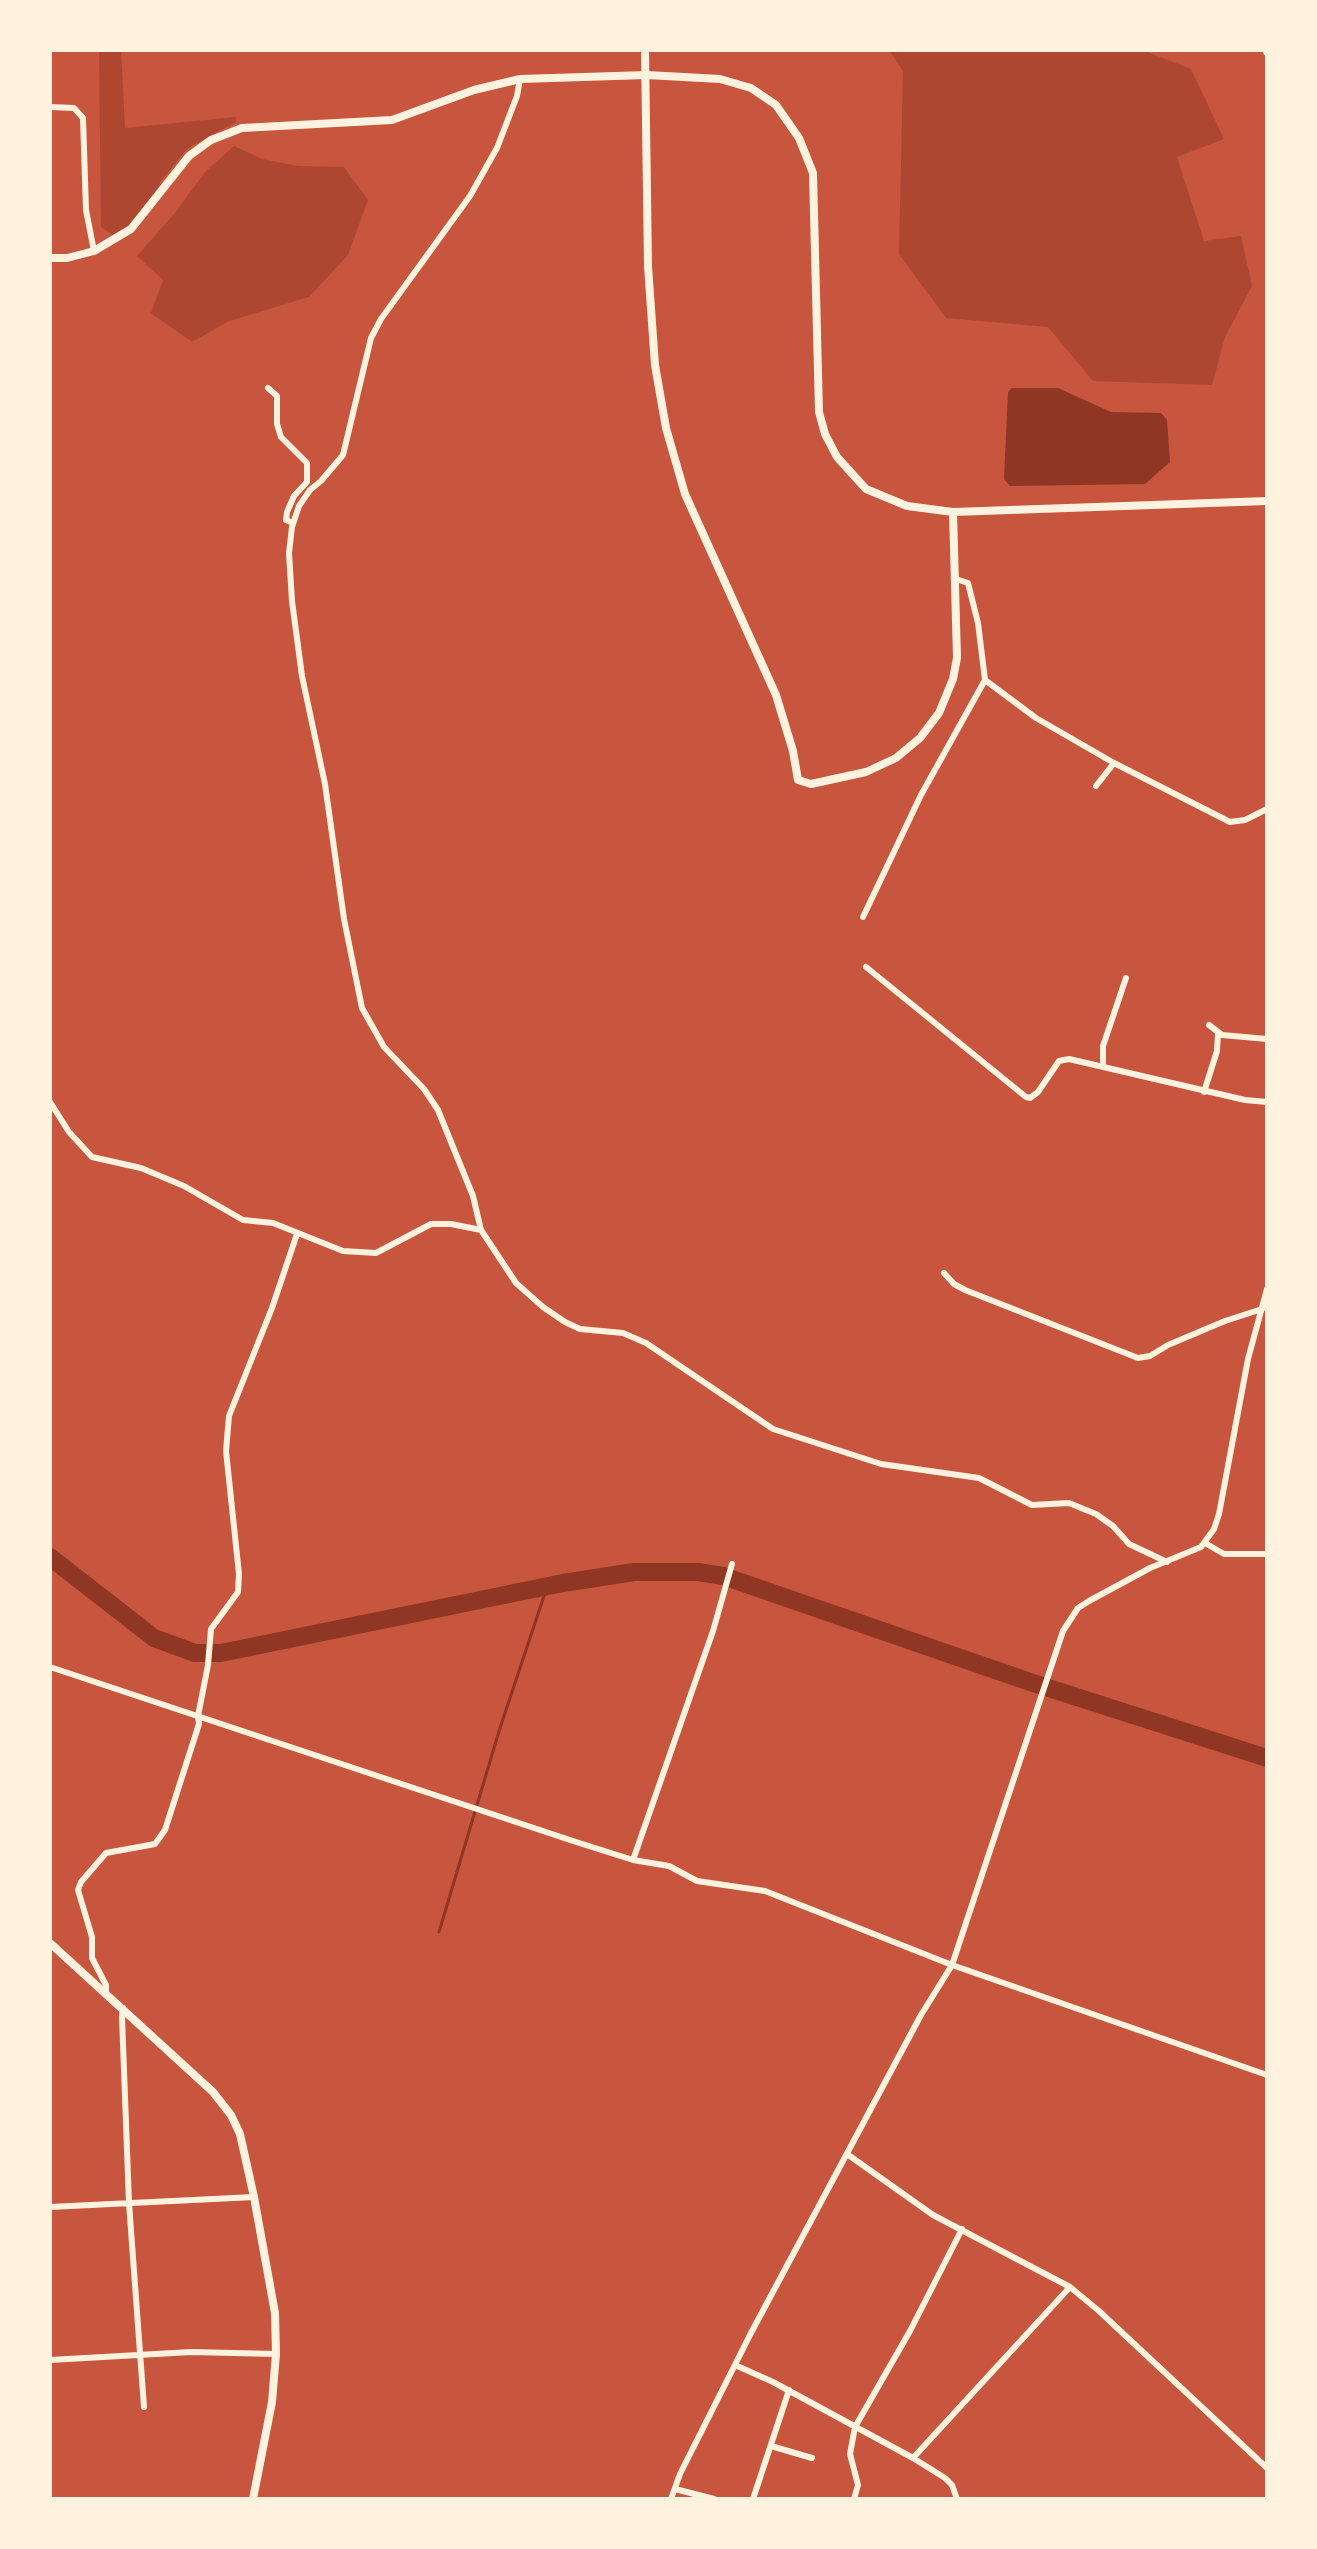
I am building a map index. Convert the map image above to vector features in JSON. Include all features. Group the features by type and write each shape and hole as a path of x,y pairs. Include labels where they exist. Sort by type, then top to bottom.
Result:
{"street":[{"path":"645,50 648,266 655,365 666,428 685,494 776,695 793,751 798,780 811,784 866,772 896,758 920,738 939,713 953,679 957,658 953,512"},
{"path":"50,258 67,258 94,251 131,229 189,156 211,140 242,128 392,120 474,90 520,79 647,75 720,79 751,88 776,105 799,138 813,173 819,412 825,434 837,457 866,489 907,506 953,512 1267,501"},
{"path":"520,79 517,96 497,148 470,196 381,319 367,347 343,455 310,490 299,506 293,523 289,553 297,647 325,784 339,889 360,997 377,1038 424,1089 438,1110 473,1196 481,1230 516,1283 565,1322 580,1329 631,1335 773,1429 881,1464 979,1478 1032,1505 1069,1503 1096,1514 1113,1526 1129,1544 1167,1562"},
{"path":"50,107 74,108 83,118 86,210 94,251"},
{"path":"268,388 277,396 277,424 281,437 307,463 307,482 294,496 287,512 286,520 293,523"},
{"path":"863,917 921,795 985,680 978,623 968,583 956,579"},
{"path":"985,680 1036,718 1114,763 1230,822 1245,820 1267,809"},
{"path":"1096,786 1114,763"},
{"path":"866,967 1026,1097 1030,1098 1038,1092 1055,1066 1064,1059 1204,1092 1267,1102"},
{"path":"1103,1067 1103,1046 1126,978"},
{"path":"1209,1025 1218,1033 1267,1039"},
{"path":"1204,1092 1217,1051 1218,1033"},
{"path":"50,1102 69,1132 92,1157 141,1168 184,1186 235,1217 250,1222 273,1223 343,1251 376,1253 431,1224 481,1230"},
{"path":"106,1993 106,1985 92,1958 92,1937 78,1890 81,1882 106,1853 155,1844 162,1837 199,1724 215,1622 239,1587 226,1451 229,1416 272,1308 297,1234"},
{"path":"944,1273 965,1290 1138,1358 1150,1356 1225,1321 1262,1309"},
{"path":"671,2499 735,2365 921,2015 952,1965 1063,1631 1078,1608 1205,1543 1219,1514 1248,1359 1267,1289"},
{"path":"1205,1543 1224,1554 1267,1554"},
{"path":"633,1860 713,1631 732,1564"},
{"path":"50,1667 633,1860 669,1866 687,1877 709,1884 765,1891 952,1965 1267,2075"},
{"path":"50,1943 213,2092 231,2115 240,2134 275,2313 272,2402 253,2499"},
{"path":"123,2008 129,2203 144,2407"},
{"path":"847,2154 933,2215 1070,2287 1267,2468"},
{"path":"50,2207 254,2197"},
{"path":"854,2499 858,2485 850,2454 855,2427 910,2331 962,2229"},
{"path":"913,2458 1070,2287"},
{"path":"50,2360 141,2354 276,2354"},
{"path":"735,2365 789,2390 913,2458 945,2478 952,2485 957,2499"},
{"path":"753,2499 789,2390"},
{"path":"771,2446 812,2458"},
{"path":"675,2489 714,2499"}],"shaded area":[{"path":"99,50 121,50 125,128 236,117 236,122 188,148 161,181 141,219 116,237 101,227"},
{"path":"889,50 1142,50 1191,69 1224,139 1177,157 1204,241 1241,236 1252,286 1225,337 1212,385 1093,381 1048,327 946,318 899,254 903,71"},
{"path":"234,146 262,159 298,166 344,167 368,200 348,255 309,297 229,321 192,342 151,313 163,280 137,256 175,213 205,172"},
{"path":"1012,388 1058,388 1111,412 1161,413 1167,420 1170,462 1145,484 1010,486 1004,479 1008,392"}],"waterway":[{"path":"50,1557 154,1638 195,1653 221,1653 563,1583 634,1572 698,1572 723,1576 1033,1683 1267,1758"},
{"path":"439,1932 500,1728 547,1587"}]}
